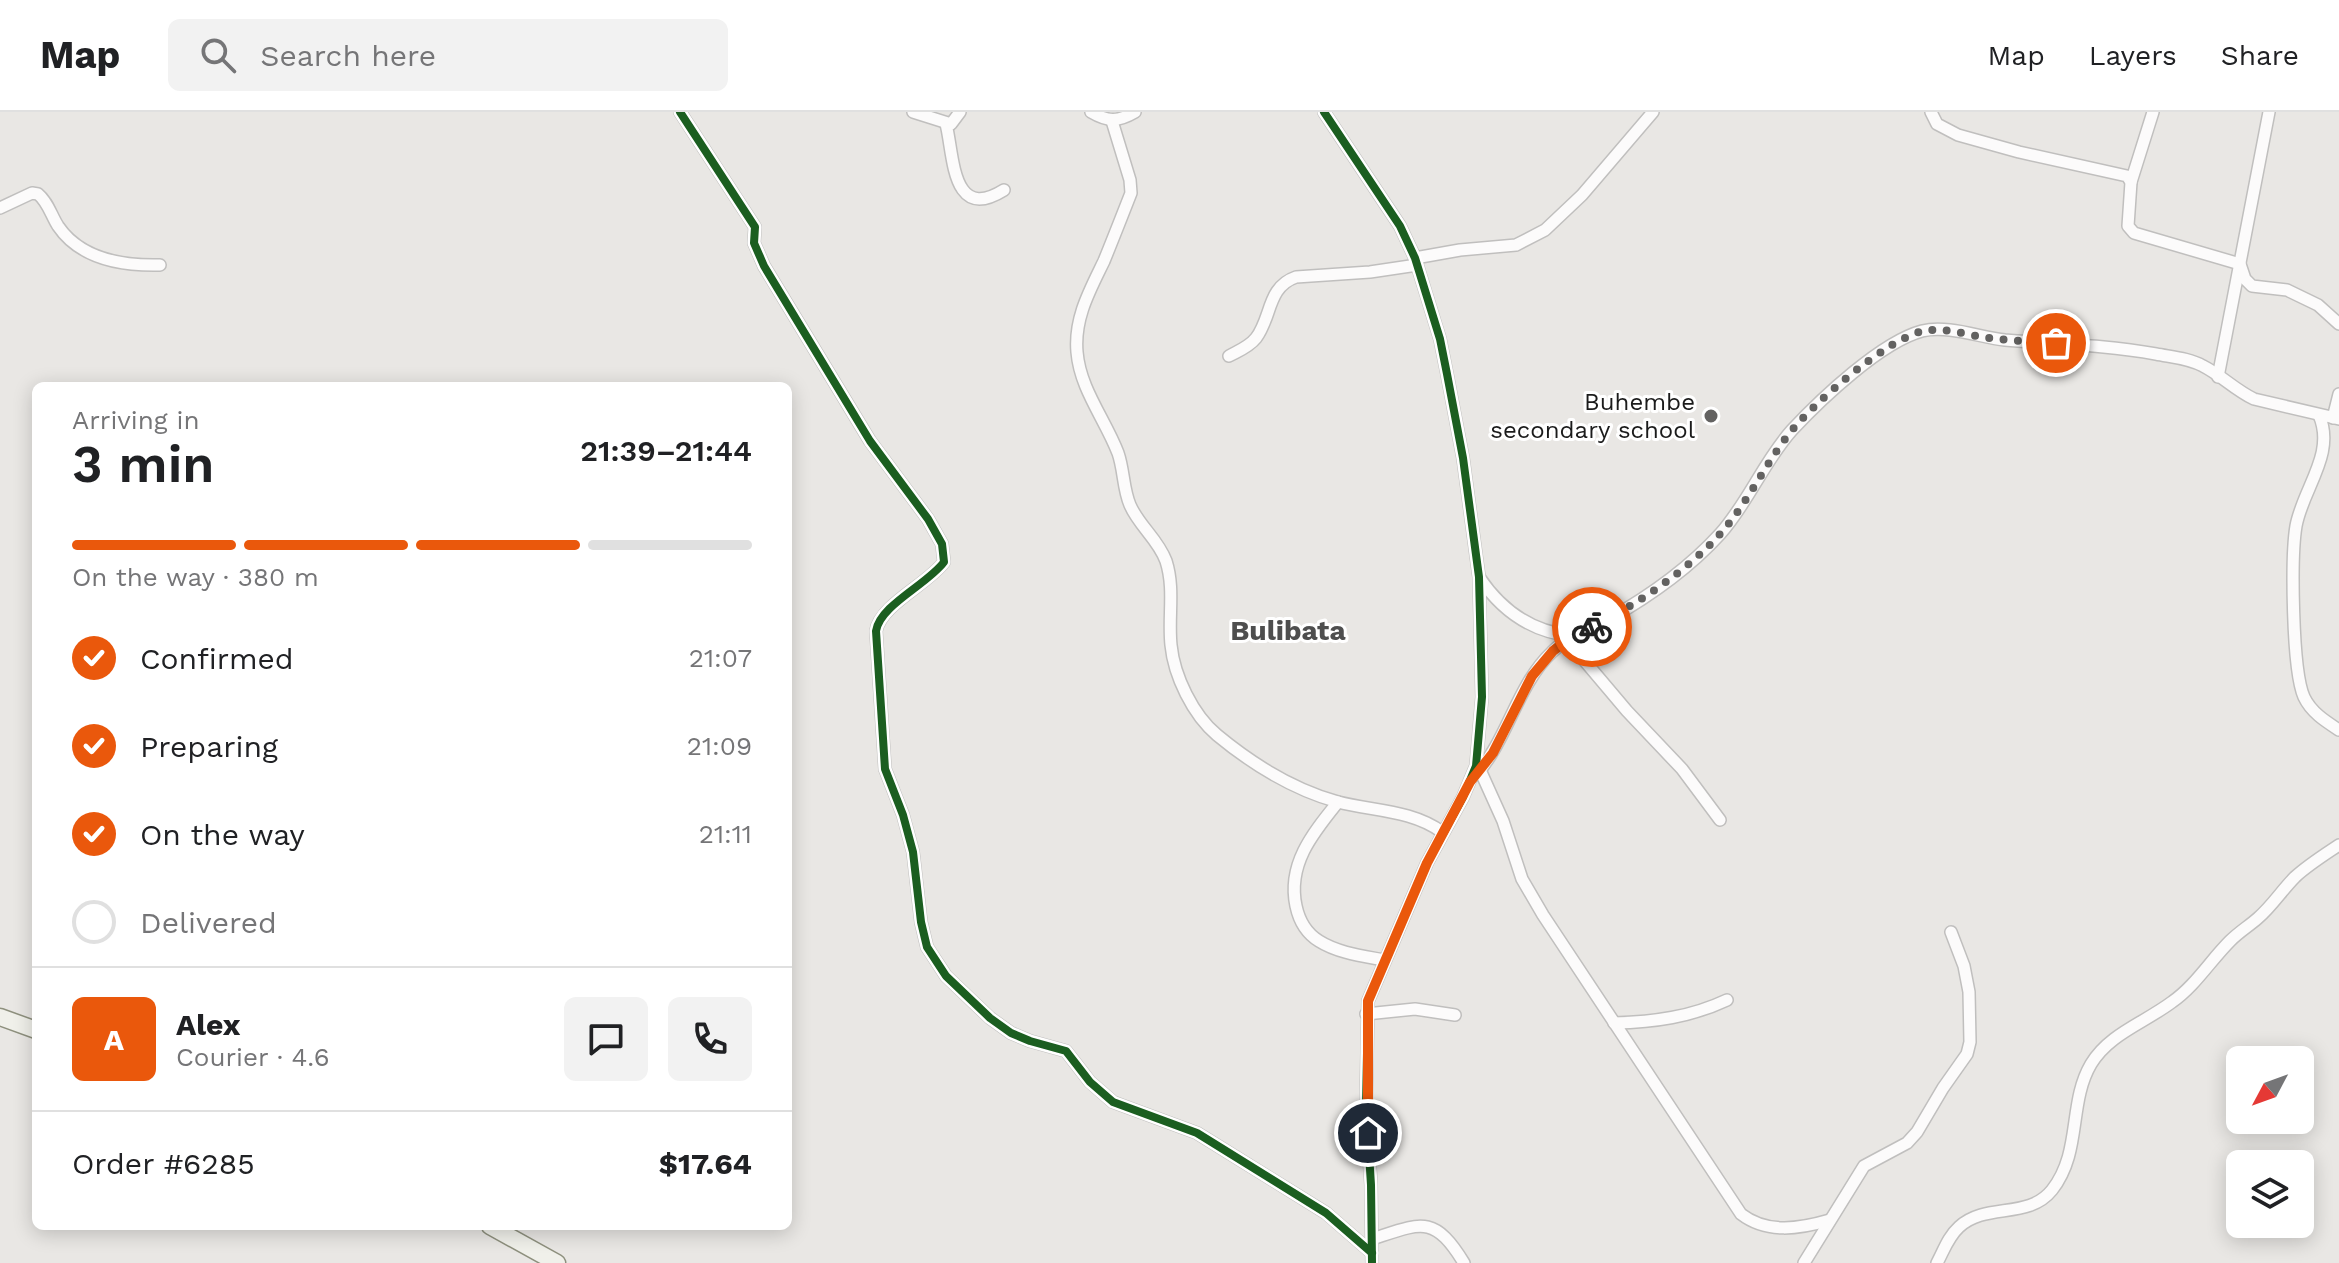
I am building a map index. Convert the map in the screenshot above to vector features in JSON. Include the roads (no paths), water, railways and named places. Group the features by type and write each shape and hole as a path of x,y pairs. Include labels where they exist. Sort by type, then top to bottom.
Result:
{"street":[{"path":"680,112 755,227 756,249 816,353 870,441 928,519 942,544 944,562 936,573 890,609 881,618 876,631 885,769 913,852 921,922 927,947 936,963 965,996 1011,1033 1066,1051 1090,1082 1113,1102 1197,1133 1326,1213 1372,1258"},
{"path":"913,112 946,124 953,124 960,112"},
{"path":"1091,112 1112,121 1135,112"},
{"path":"1324,112 1400,226 1416,262 1440,339 1463,458 1479,577 1481,735 1470,782"},
{"path":"1229,356 1254,341 1274,294 1285,280 1370,272 1460,250 1516,245 1545,230 1582,195 1653,112"},
{"path":"1931,112 1937,124 1958,135 2019,152 2123,174 2131,182"},
{"path":"2153,112 2131,182 2128,226 2134,233 2240,264"},
{"path":"2218,377 2269,112"},
{"path":"1112,121 1131,193 1082,307 1077,352 1088,392 1121,463 1129,504 1156,540 1166,561 1172,601 1171,647 1176,670 1199,715 1215,733 1283,779 1338,802 1415,818 1442,832"},
{"path":"946,124 951,159 965,193 983,199 1004,190"},
{"path":"0,208 32,193 38,194 68,237 93,255 126,264 160,265"},
{"path":"2240,264 2245,279 2252,286 2287,290 2318,305 2339,324"},
{"path":"1372,1258 1366,1014 1371,989 1442,832 1470,782 1493,753 1532,676 1553,651 1570,638 1627,608 1707,546 1735,515 1789,433 1849,375 1915,334 1938,330 2007,340 2113,346 2189,361 2203,366 2254,399 2336,418 2339,394"},
{"path":"2319,415 2324,425 2322,454 2303,503 2294,545 2297,661 2300,686 2311,708 2339,730"},
{"path":"1479,577 1490,593 1511,613 1542,630 1570,638 1627,711 1682,769 1720,820"},
{"path":"1480,770 1497,806 1522,879 1573,963 1741,1214 1755,1224 1779,1229 1830,1220"},
{"path":"1338,802 1317,827 1295,871 1294,894 1298,916 1317,941 1332,948 1384,960"},
{"path":"1939,1262 1946,1242 1972,1217 1983,1212 2028,1207 2052,1190 2065,1166 2074,1139 2078,1100 2088,1068 2099,1052 2114,1038 2176,999 2293,879 2339,845"},
{"path":"1804,1263 1864,1166 1878,1156 1897,1150 1917,1132 1967,1054 1970,1042 1969,992 1964,966 1951,932"},
{"path":"1614,1023 1675,1018 1727,1000"},
{"path":"1366,1014 1415,1009 1455,1015"},
{"path":"0,1017 32,1029"},
{"path":"1372,1239 1420,1225 1432,1227 1445,1236 1464,1263"},
{"path":"497,1230 557,1263"}],"place":[{"name":"Buhembe secondary school","path":"1711,416"}],"district":[{"name":"Bulibata","path":"1288,630"}]}
